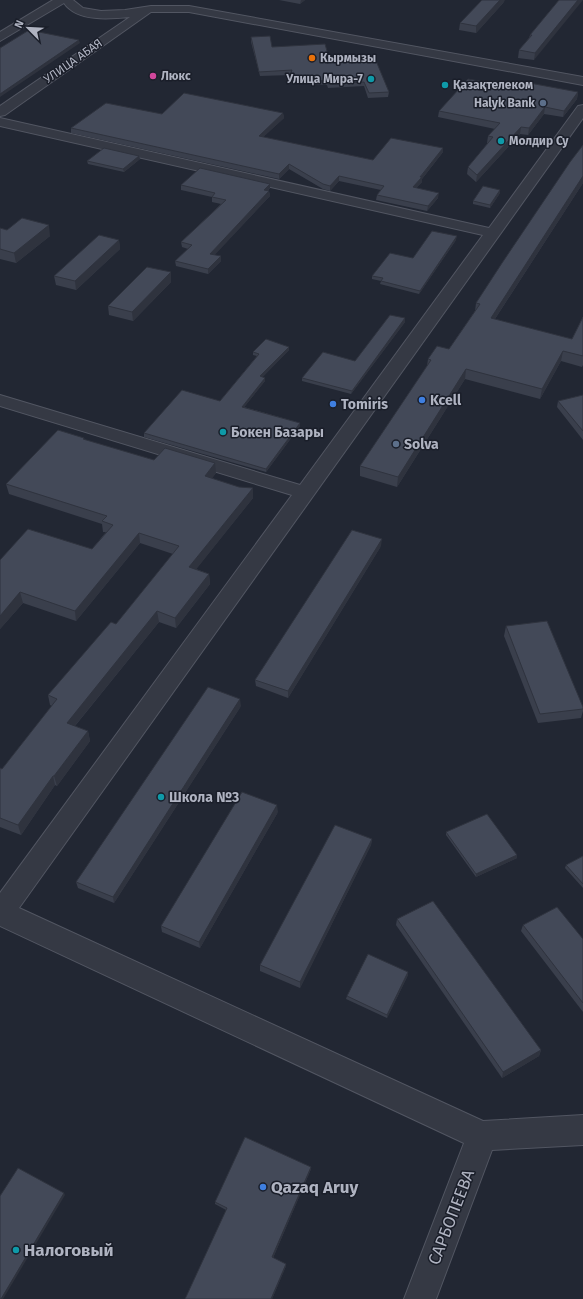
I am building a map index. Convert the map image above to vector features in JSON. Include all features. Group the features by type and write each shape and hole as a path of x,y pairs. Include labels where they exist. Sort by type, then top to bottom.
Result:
{"street":[{"path":"0,38 61,0"},
{"path":"67,0 74,8 99,14 127,14 149,9 189,9 583,81"},
{"name":"УЛИЦА АБАЯ","path":"0,112 164,0"},
{"path":"169,0 189,9"},
{"path":"583,109 0,913 482,1136 583,1130"},
{"path":"0,122 493,233"},
{"path":"0,400 306,493"},
{"name":"САРБОПЕЕВА","path":"420,1299 482,1136"}],"building":[{"path":"482,0 500,0 476,26 460,23"},
{"path":"559,0 578,0 535,53 519,50 532,35 530,35"},
{"path":"29,30 79,40 0,94 0,48"},
{"path":"270,36 272,47 325,44 329,58 374,56 389,92 369,93 364,82 328,84 327,81 289,79 292,70 259,72 251,37"},
{"path":"468,79 518,88 524,82 578,92 564,111 545,107 529,128 521,127 477,175 468,167 493,137 488,136 500,123 439,111"},
{"path":"184,93 283,113 259,136 373,160 391,138 443,148 413,187 439,193 428,206 377,195 384,186 339,176 330,186 323,184 289,164 279,174 71,128 106,103 162,114"},
{"path":"583,145 583,176 491,318 572,339 583,317 583,356 563,351 542,389 466,369 398,477 360,466 431,360 428,359 437,346 449,349 480,304 476,303 502,263"},
{"path":"104,148 139,156 123,169 87,161"},
{"path":"200,168 270,184 264,190 269,191 210,254 221,256 208,269 175,261 192,245 181,242 226,200 212,197 215,193 181,185"},
{"path":"483,186 500,190 490,205 473,201"},
{"path":"22,218 49,225 14,253 0,249 0,228 7,230"},
{"path":"432,231 457,236 420,291 381,281 383,278 372,276 390,253 413,258"},
{"path":"99,235 119,240 75,281 54,276"},
{"path":"147,267 171,272 132,312 108,306"},
{"path":"390,315 405,318 352,391 302,378 323,352 355,361"},
{"name":"Бокен Базары","path":"266,339 289,347 260,376 265,378 242,407 300,423 266,469 144,433 182,390 220,401 259,354 253,352"},
{"path":"583,395 583,431 558,401"},
{"path":"58,430 154,460 165,448 215,463 205,476 239,487 253,488 189,567 209,574 175,618 157,611 67,723 88,731 18,825 0,818 0,768 2,769 57,699 48,695 111,622 116,624 179,546 139,533 75,611 20,592 0,616 0,560 28,529 92,549 113,525 102,521 107,516 6,484"},
{"path":"352,530 382,539 288,691 255,680"},
{"path":"547,621 583,709 540,714 506,626"},
{"name":"Школа №3","path":"208,687 240,699 113,897 76,882"},
{"path":"242,792 277,805 199,942 161,926"},
{"path":"487,814 517,855 476,874 446,832"},
{"path":"335,825 372,839 300,982 260,965"},
{"path":"583,856 583,884 566,865"},
{"path":"433,901 541,1050 503,1072 397,919"},
{"path":"557,907 583,939 583,1003 523,925"},
{"path":"368,954 408,972 387,1015 347,996"},
{"path":"245,1137 311,1167 272,1257 286,1264 271,1299 185,1299 227,1208 215,1202"},
{"name":"Налоговый","path":"18,1168 64,1193 0,1299 0,1196"}],"place":[{"name":"Кырмызы","path":"312,58"},
{"name":"Люкс","path":"153,76"},
{"name":"Улица Мира-7","path":"371,79"},
{"name":"Қазақтелеком","path":"445,85"},
{"name":"Halyk Bank","path":"543,103"},
{"name":"Молдир Су","path":"501,141"},
{"name":"Kcell","path":"422,400"},
{"name":"Tomiris","path":"333,404"},
{"name":"Бокен Базары","path":"223,432"},
{"name":"Solva","path":"396,444"},
{"name":"Школа №3","path":"161,797"},
{"name":"Qazaq Aruy","path":"263,1187"},
{"name":"Налоговый","path":"16,1250"}]}
